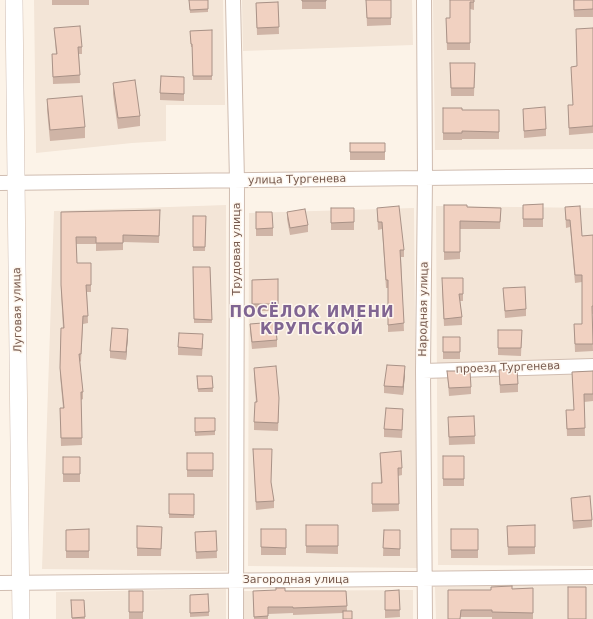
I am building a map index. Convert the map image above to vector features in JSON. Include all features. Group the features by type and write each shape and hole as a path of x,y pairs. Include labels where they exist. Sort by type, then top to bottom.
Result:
{"street":[{"name":"Луговая улица","path":"14,0 8,183 22,583 21,619"},
{"name":"Трудовая улица","path":"233,0 237,181 236,619"},
{"name":"Народная улица","path":"424,0 425,178 423,371 425,619"},
{"name":"улица Тургенева","path":"8,183 593,176"},
{"name":"проезд Тургенева","path":"423,371 593,366"},
{"name":"Загородная улица","path":"0,583 593,577"}],"shaded area":[{"path":"34,0 223,0 225,105 166,105 166,141 36,153"},
{"path":"242,0 412,0 413,45 243,51"},
{"path":"433,0 593,0 593,149 435,150"},
{"path":"226,205 227,571 42,569 54,211"},
{"path":"436,206 593,208 593,566 438,565"},
{"path":"414,208 417,568 248,566 249,213"},
{"path":"593,583 593,619 436,619 435,587"},
{"path":"226,589 226,619 56,619 56,592"},
{"path":"413,590 413,619 244,619 244,591"}],"building":[{"path":"189,0 208,0 208,9 190,10"},
{"path":"326,0 326,1 302,1"},
{"path":"366,0 391,0 391,18 367,18"},
{"path":"450,0 474,0 474,2 470,2 470,43 447,43 446,18 450,18"},
{"path":"574,0 593,0 593,9 574,10"},
{"path":"278,2 279,27 257,28 256,3"},
{"path":"80,26 82,47 78,47 80,75 53,77 52,54 57,54 54,28"},
{"path":"593,28 593,126 569,128 568,105 573,105 571,67 577,66 576,29"},
{"path":"212,30 212,76 193,76 190,31"},
{"path":"450,63 475,63 474,88 451,88"},
{"path":"161,76 184,77 184,94 160,93"},
{"path":"135,80 140,116 118,118 113,83"},
{"path":"82,96 85,127 50,130 47,99"},
{"path":"545,107 546,129 524,131 523,109"},
{"path":"443,108 462,108 462,110 499,110 499,132 462,131 462,133 443,133"},
{"path":"350,143 385,143 385,152 350,152"},
{"path":"543,204 543,219 523,219 523,205"},
{"path":"444,205 467,205 467,207 501,208 500,222 460,221 460,252 444,252"},
{"path":"399,206 404,250 400,250 404,323 388,325 388,280 386,280 382,222 378,222 377,208"},
{"path":"580,206 582,236 593,235 593,344 575,344 574,324 582,324 582,275 575,275 570,220 566,220 565,207"},
{"path":"331,208 354,208 354,222 331,223"},
{"path":"305,209 308,225 290,228 287,212"},
{"path":"160,210 159,236 123,235 123,243 96,243 96,237 76,237 77,263 91,263 91,285 86,285 88,316 83,316 81,354 79,354 83,392 81,392 82,438 61,438 60,408 64,408 60,368 61,328 64,328 61,285 61,212"},
{"path":"256,212 272,212 273,228 256,229"},
{"path":"193,216 206,216 205,247 193,247"},
{"path":"193,267 210,267 212,320 194,319"},
{"path":"442,278 463,278 463,294 459,294 462,317 444,319"},
{"path":"278,279 278,304 252,304 252,280"},
{"path":"525,287 526,309 505,311 503,288"},
{"path":"275,322 277,340 252,342 250,324"},
{"path":"112,328 128,329 126,352 110,351"},
{"path":"498,330 522,330 521,348 498,348"},
{"path":"179,333 203,334 202,349 178,347"},
{"path":"443,337 460,337 460,352 443,352"},
{"path":"387,365 405,366 403,387 384,386"},
{"path":"276,366 279,398 278,423 254,422 255,402 257,402 254,368"},
{"path":"517,369 518,384 500,385 499,370"},
{"path":"447,371 470,371 471,387 449,388"},
{"path":"593,371 593,394 584,394 585,428 567,429 566,410 574,410 572,372"},
{"path":"197,376 212,376 213,388 198,389"},
{"path":"386,408 403,409 402,430 384,429"},
{"path":"474,416 475,436 449,437 448,417"},
{"path":"195,418 215,418 215,431 195,432"},
{"path":"253,449 272,449 271,482 274,501 256,502"},
{"path":"401,451 402,468 398,468 399,504 372,504 372,483 382,483 380,453"},
{"path":"187,453 213,453 213,470 187,470"},
{"path":"443,456 464,456 464,479 443,479"},
{"path":"63,457 80,457 80,474 63,474"},
{"path":"169,494 194,494 194,515 169,514"},
{"path":"590,496 592,520 573,521 571,498"},
{"path":"306,525 338,525 338,546 306,546"},
{"path":"535,525 535,547 508,547 507,526"},
{"path":"137,526 162,527 161,549 137,548"},
{"path":"89,529 89,551 66,551 66,530"},
{"path":"261,529 286,529 286,548 261,547"},
{"path":"451,529 478,529 478,550 451,550"},
{"path":"384,530 400,530 400,549 383,548"},
{"path":"216,531 217,551 196,552 195,532"},
{"path":"512,586 512,589 533,588 533,613 492,612 492,610 461,610 460,619 448,619 448,590 491,590 491,587"},
{"path":"568,587 586,587 586,619 568,619"},
{"path":"276,588 285,588 285,591 346,591 347,606 293,608 268,607 268,616 254,617 253,591 276,590"},
{"path":"399,590 400,610 385,610 385,591"},
{"path":"129,591 143,591 143,612 129,612"},
{"path":"208,594 209,612 190,613 190,595"},
{"path":"71,600 84,600 85,617 72,618"},
{"path":"343,611 352,611 352,619 343,619"}],"district":[{"name":"ПОСЁЛОК ИМЕНИ КРУПСКОЙ","path":"312,322"}]}
